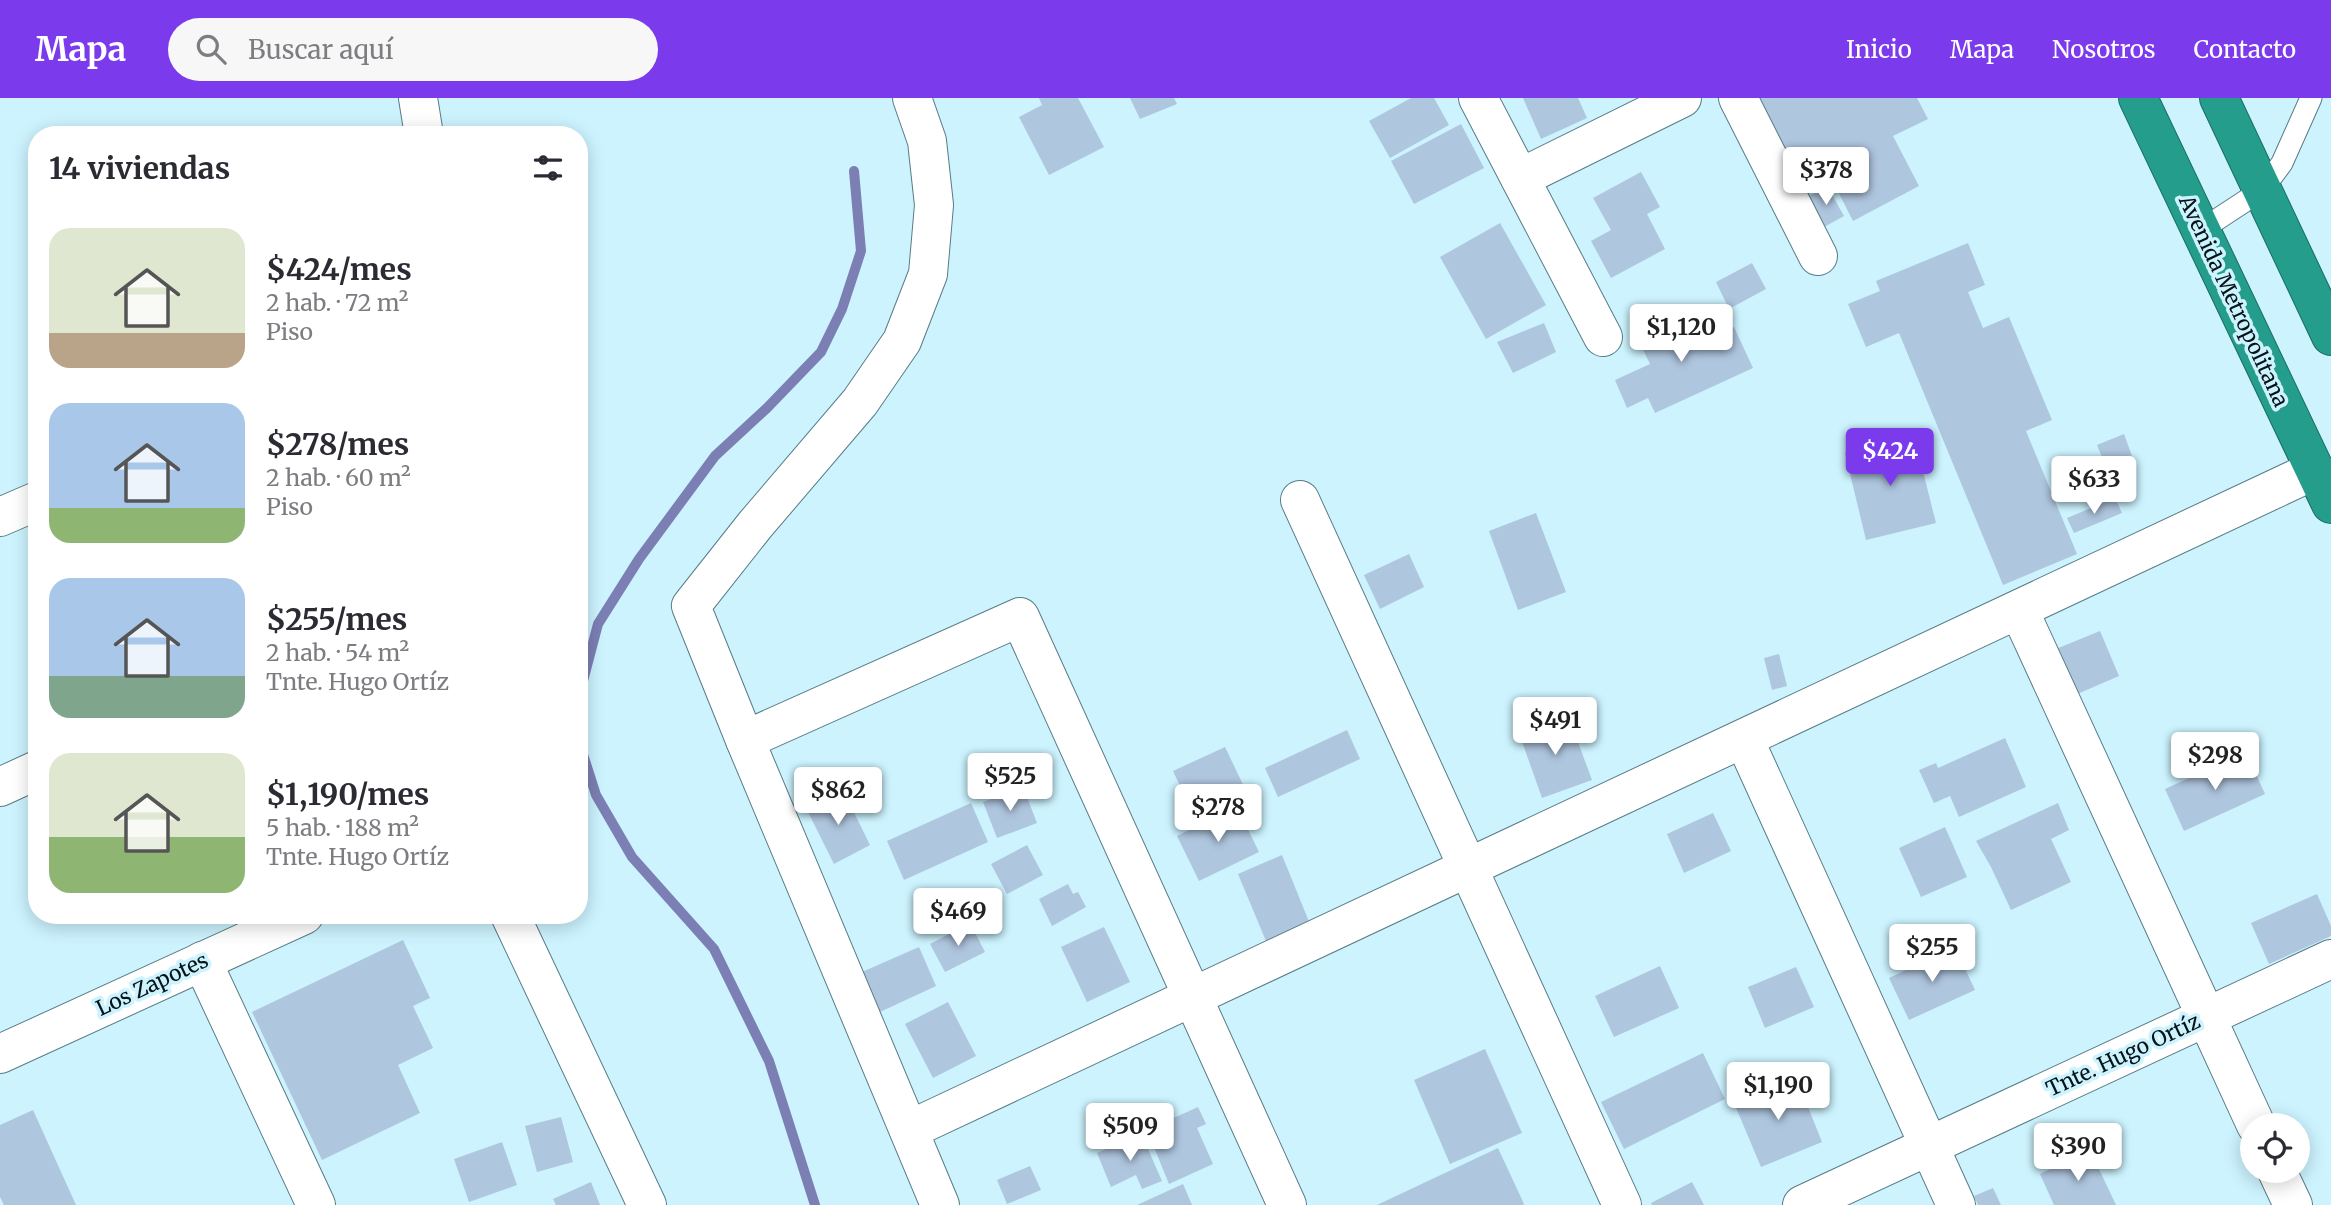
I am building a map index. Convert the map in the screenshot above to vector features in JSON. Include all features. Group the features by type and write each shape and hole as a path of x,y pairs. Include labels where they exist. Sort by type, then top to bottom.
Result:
{"highway":[{"name":"Avenida Metropolitana","path":"2138,98 2331,504"},
{"path":"2219,98 2331,336"}],"street":[{"path":"418,98 423,126"},
{"path":"912,98 927,141 934,205 928,274 902,341 860,402 755,525 691,606 940,1205"},
{"path":"1478,98 1603,337"},
{"path":"1520,178 1682,98"},
{"path":"1738,98 1818,256"},
{"path":"909,1130 2315,470"},
{"path":"1300,500 1622,1205"},
{"path":"0,517 28,505"},
{"path":"2019,610 2250,1113"},
{"path":"745,740 1020,617 1287,1205"},
{"path":"1744,738 1956,1205"},
{"path":"0,787 28,774"},
{"name":"Los Zapotes","path":"0,1054 284,924"},
{"path":"514,924 647,1205"},
{"name":"Tnte. Hugo Ortíz","path":"1802,1205 1928,1144 2331,959"},
{"path":"202,961 316,1205"},
{"path":"2283,1183 2293,1205"}],"lane":[{"path":"2201,230 2262,190 2282,163 2311,98"}],"building":[{"path":"1039,98 1078,98 1104,147 1049,175 1019,117 1042,105"},
{"path":"1130,98 1174,98 1177,104 1140,119"},
{"path":"1411,98 1434,98 1449,125 1390,158 1369,121"},
{"path":"1523,98 1578,98 1587,118 1541,139"},
{"path":"1756,98 1917,98 1928,119 1893,136 1919,186 1853,221 1828,172 1801,186"},
{"path":"1461,124 1484,168 1414,204 1391,161"},
{"path":"1641,172 1660,207 1647,214 1665,249 1611,278 1591,241 1611,230 1593,198"},
{"path":"1827,186 1844,216 1824,227 1807,197"},
{"path":"1500,223 1546,305 1486,339 1440,257"},
{"path":"1968,243 1985,285 1968,292 1983,328 2009,317 2052,420 2026,431 2077,554 2003,585 1899,333 1866,347 1848,304 1880,291 1876,281"},
{"path":"1752,263 1766,289 1729,309 1716,282"},
{"path":"1674,311 1691,347 1734,327 1753,368 1655,413 1648,398 1627,408 1615,380 1650,364 1633,329"},
{"path":"1544,323 1556,352 1513,373 1497,342"},
{"path":"2124,434 2132,456 2106,467 2097,445"},
{"path":"1914,436 1936,523 1866,540 1845,453"},
{"path":"2115,498 2122,513 2074,533 2067,518"},
{"path":"1536,513 1566,592 1518,610 1489,531"},
{"path":"1409,554 1424,587 1380,609 1364,575"},
{"path":"2100,631 2119,676 2075,695 2056,649"},
{"path":"1779,654 1787,686 1772,690 1764,658"},
{"path":"1568,715 1592,780 1542,798 1519,733"},
{"path":"1347,730 1360,759 1278,797 1265,768"},
{"path":"2005,738 2026,787 1959,817 1950,796 1934,803 1919,770 1936,763 1938,768"},
{"path":"1225,747 1247,793 1195,818 1173,771"},
{"path":"2246,752 2265,794 2184,831 2165,789"},
{"path":"1023,787 1037,823 997,838 983,802"},
{"path":"843,790 870,845 834,864 806,808"},
{"path":"971,803 988,842 904,880 887,841"},
{"path":"2058,803 2069,830 2051,839 2071,882 2011,910 1976,841"},
{"path":"1237,807 1259,852 1199,881 1177,836"},
{"path":"1713,813 1731,851 1684,873 1667,834"},
{"path":"1945,827 1967,877 1921,897 1899,848"},
{"path":"1027,845 1043,875 1007,894 991,864"},
{"path":"1282,855 1314,934 1271,953 1238,874"},
{"path":"1068,884 1073,894 1078,892 1086,907 1052,926 1039,899"},
{"path":"2317,894 2331,926 2331,936 2269,964 2251,923"},
{"path":"970,923 985,952 945,972 930,944"},
{"path":"1104,927 1130,982 1087,1002 1061,947"},
{"path":"403,940 430,998 413,1006 433,1048 398,1065 420,1113 322,1160 252,1012"},
{"path":"919,947 936,986 880,1012 862,972"},
{"path":"1955,947 1975,990 1909,1020 1889,978"},
{"path":"1660,966 1679,1008 1614,1037 1595,996"},
{"path":"1796,967 1814,1007 1765,1028 1748,987"},
{"path":"948,1002 976,1056 933,1078 905,1024"},
{"path":"1485,1049 1522,1133 1450,1164 1414,1080"},
{"path":"1703,1053 1725,1099 1624,1149 1601,1102"},
{"path":"1796,1077 1822,1142 1761,1167 1734,1103"},
{"path":"1198,1107 1206,1124 1197,1128 1213,1164 1169,1184 1147,1130"},
{"path":"33,1110 76,1205 4,1205 0,1197 0,1125"},
{"path":"561,1117 573,1162 537,1172 525,1126"},
{"path":"1141,1133 1162,1181 1142,1189 1136,1175 1111,1187 1097,1153"},
{"path":"502,1142 517,1185 469,1202 454,1159"},
{"path":"1498,1148 1523,1205 1377,1205"},
{"path":"2090,1150 2116,1205 2054,1205 2040,1174"},
{"path":"1030,1166 1041,1190 1007,1204 997,1180"},
{"path":"591,1182 600,1205 556,1205 553,1199"},
{"path":"1692,1182 1704,1205 1652,1205 1651,1203"},
{"path":"1183,1184 1192,1205 1137,1205"},
{"path":"1993,1188 2001,1205 1978,1205 1974,1196"}],"waterway":[{"path":"588,662 598,624 639,559 715,456 767,408 821,352 842,309 861,251 854,171"},
{"path":"588,770 596,795 632,857 714,949 769,1061 815,1205"}]}
